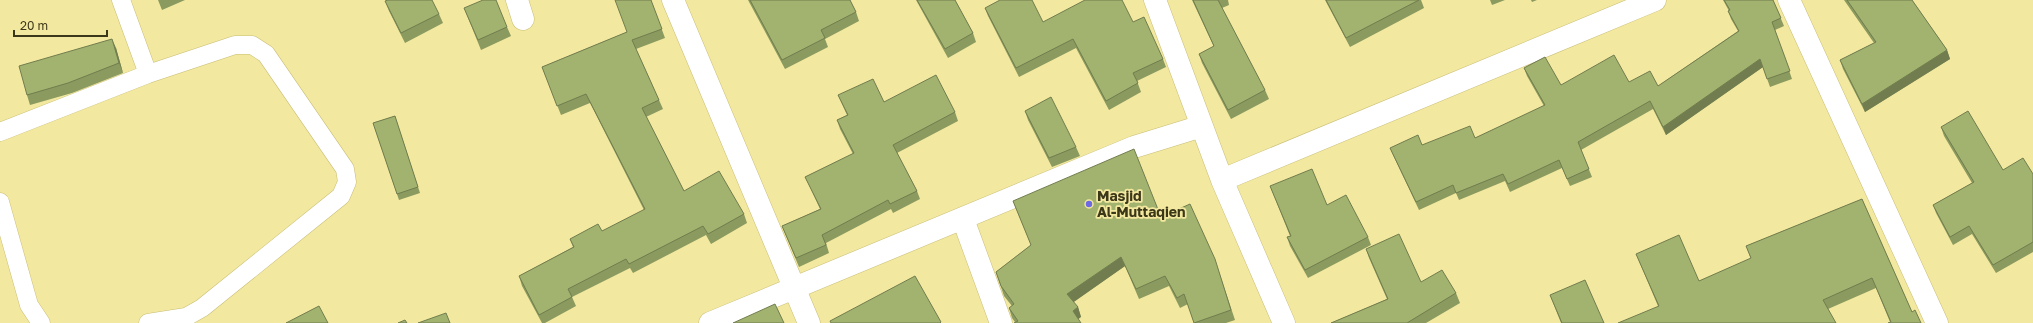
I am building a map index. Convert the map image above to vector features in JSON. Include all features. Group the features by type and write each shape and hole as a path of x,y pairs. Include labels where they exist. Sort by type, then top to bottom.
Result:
{"street":[{"path":"673,0 793,289 809,323"},
{"path":"1155,0 1222,180 1284,323"},
{"path":"1222,180 1655,0"},
{"path":"1789,0 1937,323"},
{"path":"710,323 1134,147 1202,126"},
{"path":"963,218 1001,323"}],"lane":[{"path":"121,0 148,74"},
{"path":"0,132 148,74 235,45 252,45 266,54 344,169 348,182 341,196 202,308 186,317 148,323"},
{"path":"0,202 29,305 41,323"}],"building":[{"path":"432,0 439,14 401,33 385,1"},
{"path":"483,0 496,0 507,27 478,40 464,8"},
{"path":"615,0 651,0 662,29 632,40 659,100 642,108 684,191 719,171 744,214 708,234 703,226 629,264 626,259 568,289 572,297 539,315 519,276 574,247 570,239 598,224 602,231 645,209 586,94 557,106 542,67 627,32"},
{"path":"750,0 850,0 856,12 821,30 825,38 782,60"},
{"path":"917,0 955,0 973,33 945,49"},
{"path":"1000,0 1032,0 1043,22 1085,0 1122,0 1133,22 1144,17 1163,59 1133,73 1138,83 1106,101 1073,39 1016,68 985,8"},
{"path":"1193,0 1218,0 1265,90 1228,110 1199,54 1214,46"},
{"path":"1326,0 1419,0 1346,38"},
{"path":"1724,0 1773,0 1781,18 1772,22 1790,71 1767,79 1760,59 1663,127 1650,101 1578,142 1589,169 1567,179 1559,160 1508,184 1503,174 1456,193 1453,185 1416,202 1390,148 1418,135 1422,145 1470,126 1475,138 1545,105 1524,68 1545,57 1561,85 1614,55 1629,82 1650,71 1658,86 1739,31"},
{"path":"1847,0 1912,0 1947,50 1862,104 1840,60 1876,42"},
{"path":"112,39 119,63 68,83 27,95 19,66"},
{"path":"936,75 955,112 893,145 917,191 890,204 888,200 822,235 826,245 796,258 782,226 821,209 805,177 854,153 837,120 848,115 838,95 873,79 884,102"},
{"path":"1051,97 1076,147 1049,158 1025,111"},
{"path":"1968,111 2003,170 2023,158 2033,174 2033,242 1993,265 1969,226 1950,237 1933,205 1974,182 1941,127"},
{"path":"395,116 418,187 397,194 373,123"},
{"path":"1134,149 1161,217 1190,204 1215,259 1231,310 1194,323 1184,294 1177,298 1165,276 1136,289 1121,257 1067,294 1078,307 1073,311 1081,323 1014,323 1018,321 1009,308 1014,304 1001,286 996,272 1031,245 1013,201"},
{"path":"1312,169 1327,205 1346,195 1368,237 1305,270 1287,237 1291,236 1270,186"},
{"path":"1862,199 1912,312 1915,310 1921,323 1888,323 1891,322 1872,278 1823,300 1836,323 1618,323 1659,306 1636,254 1679,235 1699,281 1751,258 1746,246"},
{"path":"1399,234 1421,282 1442,270 1456,293 1407,323 1331,323 1388,299 1366,249"},
{"path":"915,276 941,322 940,323 831,323 830,321"},
{"path":"1585,280 1604,323 1562,323 1550,295"},
{"path":"775,304 784,323 733,323"},
{"path":"319,306 328,323 286,323"},
{"path":"446,313 450,323 418,323"},
{"path":"405,320 407,323 398,323"}],"place":[{"name":"Masjid Al-Muttaqien","path":"1089,204"}]}
